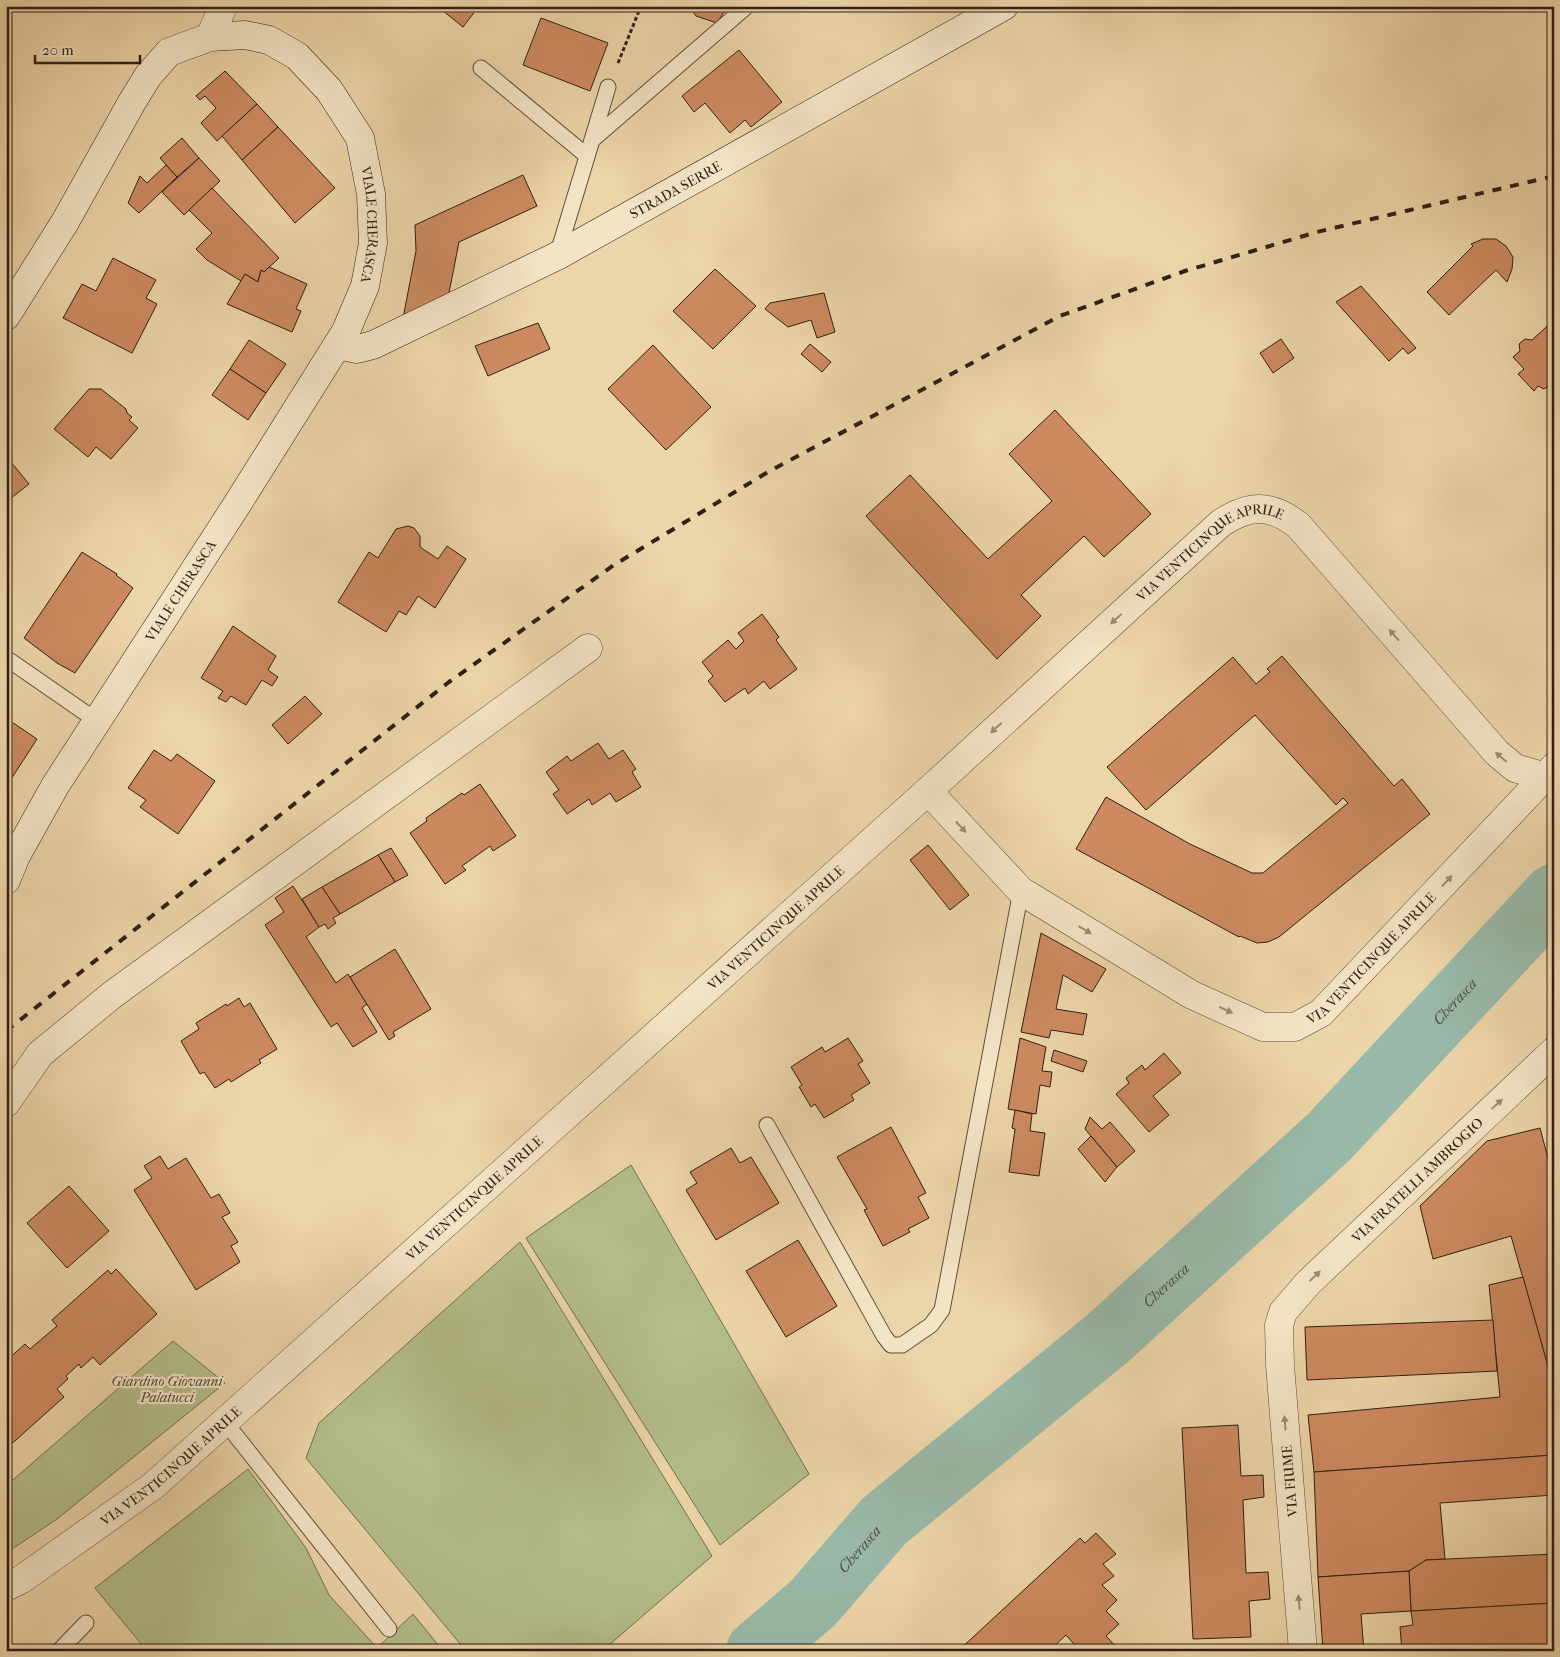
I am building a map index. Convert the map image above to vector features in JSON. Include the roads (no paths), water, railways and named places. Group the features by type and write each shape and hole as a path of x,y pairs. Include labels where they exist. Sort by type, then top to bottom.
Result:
{"street":[{"path":"210,37 223,6"},
{"name":"STRADA SERRE","path":"338,345 357,349 372,345 557,256 1004,6"},
{"name":"VIALE CHERASCA","path":"6,316 65,222 148,76 169,52 210,37 245,35 269,40 298,56 329,90 360,138 371,194 372,243 365,286 356,309 338,345 233,512 55,786 20,848 6,880"},
{"name":"VIA VENTICINQUE APRILE","path":"6,1587 22,1579 154,1486 928,791 1221,523 1235,514 1251,509 1268,510 1284,515 1298,525 1496,753 1515,768 1549,772"},
{"path":"6,1103 40,1054 112,995 588,648"},
{"name":"VIA VENTICINQUE APRILE","path":"928,791 1021,891 1192,995 1263,1027 1295,1027 1321,1014 1549,772"},
{"name":"VIA FRATELLI AMBROGIO","path":"1283,1312 1308,1283 1554,1051"},
{"name":"VIA FIUME","path":"1283,1312 1279,1325 1280,1365 1303,1651"}],"lane":[{"path":"592,140 747,6"},
{"path":"481,68 587,156"},
{"path":"557,256 608,87"},
{"path":"6,658 96,721"},
{"path":"766,1125 884,1336 891,1345 902,1345 931,1325 942,1310 1021,891"},
{"path":"225,1422 389,1629"},
{"path":"59,1651 86,1622"}],"waterway":[{"name":"Cherasca","path":"757,1651 813,1603 884,1521 1107,1339 1329,1137 1554,895"}],"railway":[{"path":"6,1031 449,682 614,565 768,472 1060,316 1185,271 1317,232 1554,176"}],"park label":[{"name":"Giardino Giovanni Palatucci","path":"167,1389"}]}
